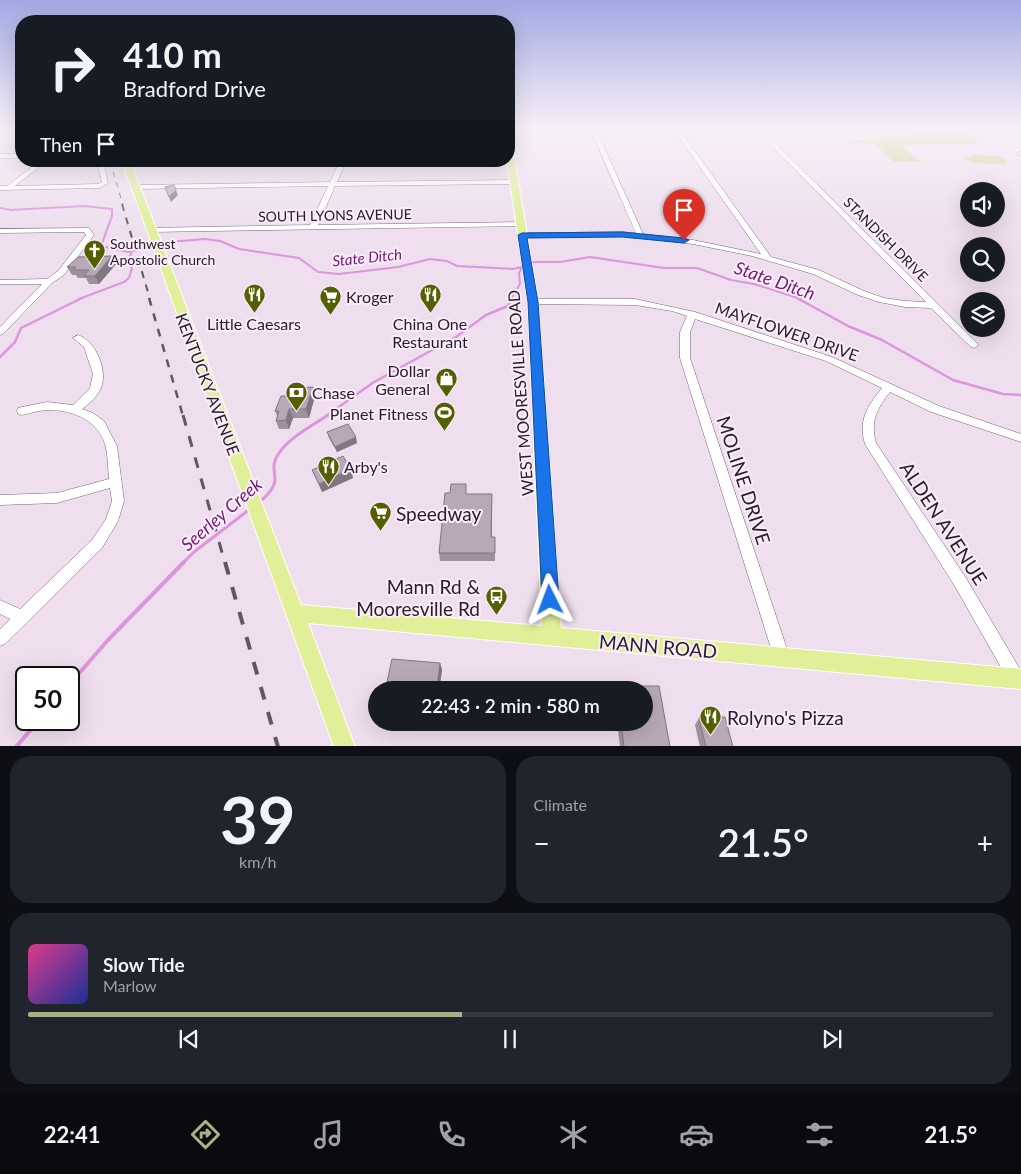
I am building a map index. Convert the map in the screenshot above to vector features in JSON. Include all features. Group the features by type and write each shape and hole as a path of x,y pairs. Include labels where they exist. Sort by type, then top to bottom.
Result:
{"main road":[{"name":"KENTUCKY AVENUE","path":"128,167 344,746"},
{"name":"WEST MOORESVILLE ROAD","path":"512,167 533,302 552,636"},
{"name":"MANN ROAD","path":"294,613 1019,679"}],"street":[{"path":"608,164 640,235"},
{"path":"701,164 768,258"},
{"name":"STANDISH DRIVE","path":"793,164 974,345"},
{"path":"4,188 35,167"},
{"path":"4,188 101,185 105,183 101,167"},
{"path":"313,227 340,167"},
{"path":"135,187 514,182"},
{"name":"SOUTH LYONS AVENUE","path":"150,230 521,224"},
{"path":"0,231 86,230 90,232 90,235 61,273 49,281 0,332"},
{"path":"522,235 640,235 711,245 768,258 816,272 861,293 882,300 900,304 933,305"},
{"path":"0,282 49,281"},
{"name":"MAYFLOWER DRIVE","path":"533,302 639,302 664,306 829,359 952,416 1021,438"},
{"name":"MOLINE DRIVE","path":"692,314 685,332 685,358 782,658"},
{"path":"75,409 94,393 99,380 88,345 78,338"},
{"name":"ALDEN AVENUE","path":"889,387 868,416 867,428 871,444 962,583 1019,679"},
{"path":"0,640 88,553 107,530 118,501 111,446 105,431 89,416 75,409 51,406 22,411"},
{"path":"0,500 57,498 116,482"},
{"path":"0,607 22,618"}],"building":[{"path":"174,185 176,190 169,197 165,187"},
{"path":"112,256 95,276 84,276 89,270 73,270 76,267 67,267 78,257"},
{"path":"313,387 306,409 289,409 286,420 276,421 279,411 275,411 281,396 294,396 297,388"},
{"path":"348,424 356,437 335,447 327,432"},
{"path":"343,456 351,469 319,484 312,470"},
{"path":"451,484 466,484 466,494 492,494 491,537 495,537 495,553 439,553 445,493 450,493"},
{"path":"392,659 440,663 438,681 387,681"},
{"path":"653,686 659,686 670,746 624,746 622,731 653,731"},
{"path":"725,717 733,746 706,746 699,718"}],"waterway":[{"name":"State Ditch","path":"0,208 11,210 84,206 112,209 112,216 101,246 128,252 132,251"},
{"name":"State Ditch","path":"132,251 169,242 205,239 220,241 239,249 299,258 318,272 339,274 398,267 430,259 447,261 457,266 513,269 522,267 519,273 520,284 511,299"},
{"path":"79,299 124,282 129,278 132,268 128,261 132,251"},
{"name":"State Ditch","path":"533,262 560,262 590,257 664,268 697,268 731,280 754,284 801,299"},
{"path":"0,357 15,342 21,328 82,298"},
{"name":"Seerley Creek","path":"326,416 374,382 456,337 486,315 508,306 511,298"},
{"name":"State Ditch","path":"797,298 848,326 882,340 953,380 1003,394 1021,395"},
{"name":"Seerley Creek","path":"258,503 273,488 275,482 275,460 279,453 295,437 328,415"},
{"name":"Seerley Creek","path":"184,562 194,552 250,509"},
{"name":"Seerley Creek","path":"80,672 108,640 184,562"},
{"name":"Seerley Creek","path":"17,746 30,731"}],"railway":[{"path":"112,167 123,205"},
{"path":"122,204 150,299"},
{"path":"149,298 183,416"},
{"path":"183,415 225,563"},
{"path":"225,562 278,746"}],"place":[{"name":"Southwest Apostolic Church","path":"94,270"},
{"name":"Little Caesars","path":"254,313"},
{"name":"China One Restaurant","path":"430,313"},
{"name":"Kroger","path":"330,315"},
{"name":"Dollar General","path":"446,398"},
{"name":"Chase","path":"296,411"},
{"name":"Planet Fitness","path":"444,432"},
{"name":"Arby's","path":"328,485"},
{"name":"Speedway","path":"380,532"},
{"name":"Mann Rd & Mooresville Rd","path":"496,616"},
{"name":"Rolyno's Pizza","path":"711,736"}],"route":[{"path":"550,600 533,302 522,235 622,234 684,240"}]}
